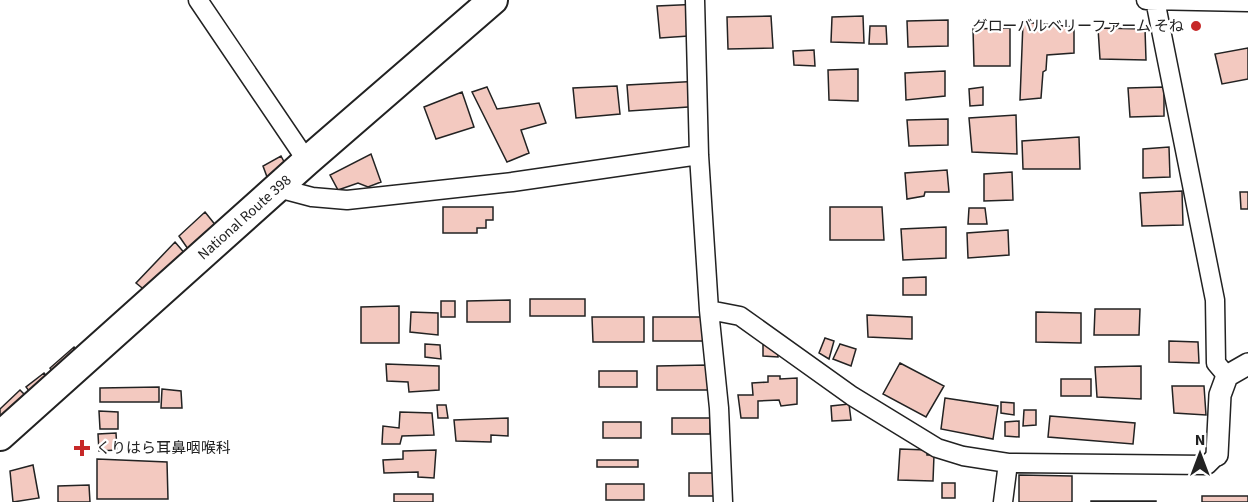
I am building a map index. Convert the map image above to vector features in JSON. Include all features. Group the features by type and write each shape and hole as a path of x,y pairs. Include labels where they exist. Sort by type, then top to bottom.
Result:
{"highway":[{"name":"National Route 398","path":"0,436 307,161 493,0"}],"street":[{"path":"198,0 307,161"},
{"path":"695,0 699,155 709,310 719,408 723,502"},
{"path":"1227,376 1215,363 1215,300 1152,0 1248,2"},
{"path":"278,188 312,197 347,200 512,182 699,155"},
{"path":"709,310 740,316 852,396 938,448 963,456 1008,463 1207,465 1216,455 1220,395 1227,376 1248,364"},
{"path":"1003,502 1008,463"}],"building":[{"path":"701,4 703,35 660,38 657,6"},
{"path":"771,16 773,48 728,49 727,17"},
{"path":"863,16 864,43 831,42 832,17"},
{"path":"948,20 948,46 908,47 907,21"},
{"path":"1023,22 1074,27 1074,53 1047,55 1041,98 1020,100"},
{"path":"870,26 886,26 887,44 869,44"},
{"path":"1010,28 1010,66 974,66 973,29"},
{"path":"1098,28 1145,29 1146,60 1100,59"},
{"path":"1248,48 1248,79 1222,84 1215,54"},
{"path":"814,50 815,66 794,65 793,51"},
{"path":"858,69 858,101 829,100 828,70"},
{"path":"945,71 945,96 906,100 905,73"},
{"path":"701,81 703,106 629,111 627,85"},
{"path":"617,86 620,114 576,118 573,88"},
{"path":"487,87 497,109 539,103 546,123 521,130 529,153 507,162 472,92"},
{"path":"983,87 983,105 970,106 969,89"},
{"path":"1164,87 1164,116 1130,117 1128,88"},
{"path":"462,92 474,127 436,139 424,107"},
{"path":"1016,115 1017,154 972,152 969,118"},
{"path":"948,119 948,145 909,146 907,120"},
{"path":"1079,137 1080,169 1023,169 1022,141"},
{"path":"1169,147 1170,177 1143,178 1143,149"},
{"path":"371,154 381,182 368,187 358,183 338,190 330,175"},
{"path":"281,156 289,171 270,185 263,166"},
{"path":"947,170 949,192 925,192 924,196 907,199 905,173"},
{"path":"1012,172 1013,200 984,201 984,174"},
{"path":"1182,191 1183,225 1142,226 1140,193"},
{"path":"1240,192 1248,192 1248,209 1241,209"},
{"path":"443,207 493,207 493,220 486,220 486,228 477,228 477,233 443,233"},
{"path":"830,207 882,207 884,240 830,240"},
{"path":"969,208 985,208 987,224 968,224"},
{"path":"205,212 221,232 188,249 179,236"},
{"path":"946,227 946,258 903,260 901,229"},
{"path":"1008,230 1009,255 968,258 967,233"},
{"path":"175,242 187,256 152,296 136,283"},
{"path":"926,277 926,295 903,295 903,278"},
{"path":"530,299 585,299 585,316 530,316"},
{"path":"510,300 510,322 467,322 467,301"},
{"path":"441,301 455,301 455,317 441,317"},
{"path":"399,306 399,343 361,343 361,307"},
{"path":"1095,309 1140,309 1139,335 1094,335"},
{"path":"411,312 438,313 438,335 410,332"},
{"path":"1036,312 1081,313 1081,343 1036,342"},
{"path":"867,315 912,317 912,339 868,337"},
{"path":"592,317 644,317 644,342 593,342"},
{"path":"653,317 704,317 704,341 653,341"},
{"path":"825,338 834,341 829,359 819,353"},
{"path":"1169,341 1198,342 1199,363 1169,362"},
{"path":"425,344 440,345 441,359 425,357"},
{"path":"840,344 856,349 851,366 833,359"},
{"path":"763,345 778,345 778,357 763,356"},
{"path":"74,347 84,360 59,381 50,368"},
{"path":"900,363 944,386 926,417 883,394"},
{"path":"386,364 439,366 439,390 409,392 408,382 387,381"},
{"path":"708,365 708,390 657,390 657,366"},
{"path":"1141,366 1141,399 1097,397 1095,367"},
{"path":"599,371 637,371 637,387 599,387"},
{"path":"44,373 53,385 36,400 26,387"},
{"path":"768,376 780,376 780,379 797,378 797,404 781,406 779,400 758,401 758,418 741,418 738,395 753,395 752,383 768,382"},
{"path":"1061,379 1091,379 1091,396 1061,396"},
{"path":"1172,386 1204,386 1206,415 1174,413"},
{"path":"159,387 159,402 100,402 100,388"},
{"path":"162,389 181,391 182,408 161,408"},
{"path":"20,390 34,404 0,419 0,409"},
{"path":"945,398 998,406 993,439 941,429"},
{"path":"1001,402 1014,403 1014,415 1001,413"},
{"path":"849,404 851,420 832,421 831,406"},
{"path":"437,405 446,405 448,418 438,418"},
{"path":"1024,410 1036,410 1036,425 1023,426"},
{"path":"99,411 118,412 118,429 100,429"},
{"path":"400,412 432,413 434,435 402,436 400,444 382,444 383,426 399,428"},
{"path":"1050,416 1135,423 1133,444 1048,437"},
{"path":"508,418 508,436 491,435 491,442 456,441 454,420"},
{"path":"672,418 710,418 710,434 672,434"},
{"path":"1019,421 1019,437 1005,436 1005,422"},
{"path":"603,422 641,422 641,438 603,438"},
{"path":"116,433 117,450 99,451 98,434"},
{"path":"900,449 927,450 927,455 934,455 933,481 898,480"},
{"path":"436,450 434,478 418,477 418,472 384,473 383,460 403,459 403,451"},
{"path":"97,459 167,462 168,499 97,499"},
{"path":"597,460 638,460 638,467 597,467"},
{"path":"33,465 39,498 13,502 10,471"},
{"path":"689,473 714,473 714,496 689,496"},
{"path":"1019,475 1072,476 1072,502 1019,502"},
{"path":"942,483 955,483 955,498 942,498"},
{"path":"606,484 644,484 644,500 606,500"},
{"path":"89,485 90,502 58,502 58,486"},
{"path":"394,494 433,494 433,502 394,502"},
{"path":"1202,496 1248,496 1248,502 1202,502"},
{"path":"1156,501 1156,502 1091,502"}],"place":[{"name":"グローバルベリーファーム そね","path":"1196,26"},
{"name":"くりはら耳鼻咽喉科","path":"82,448"}]}
